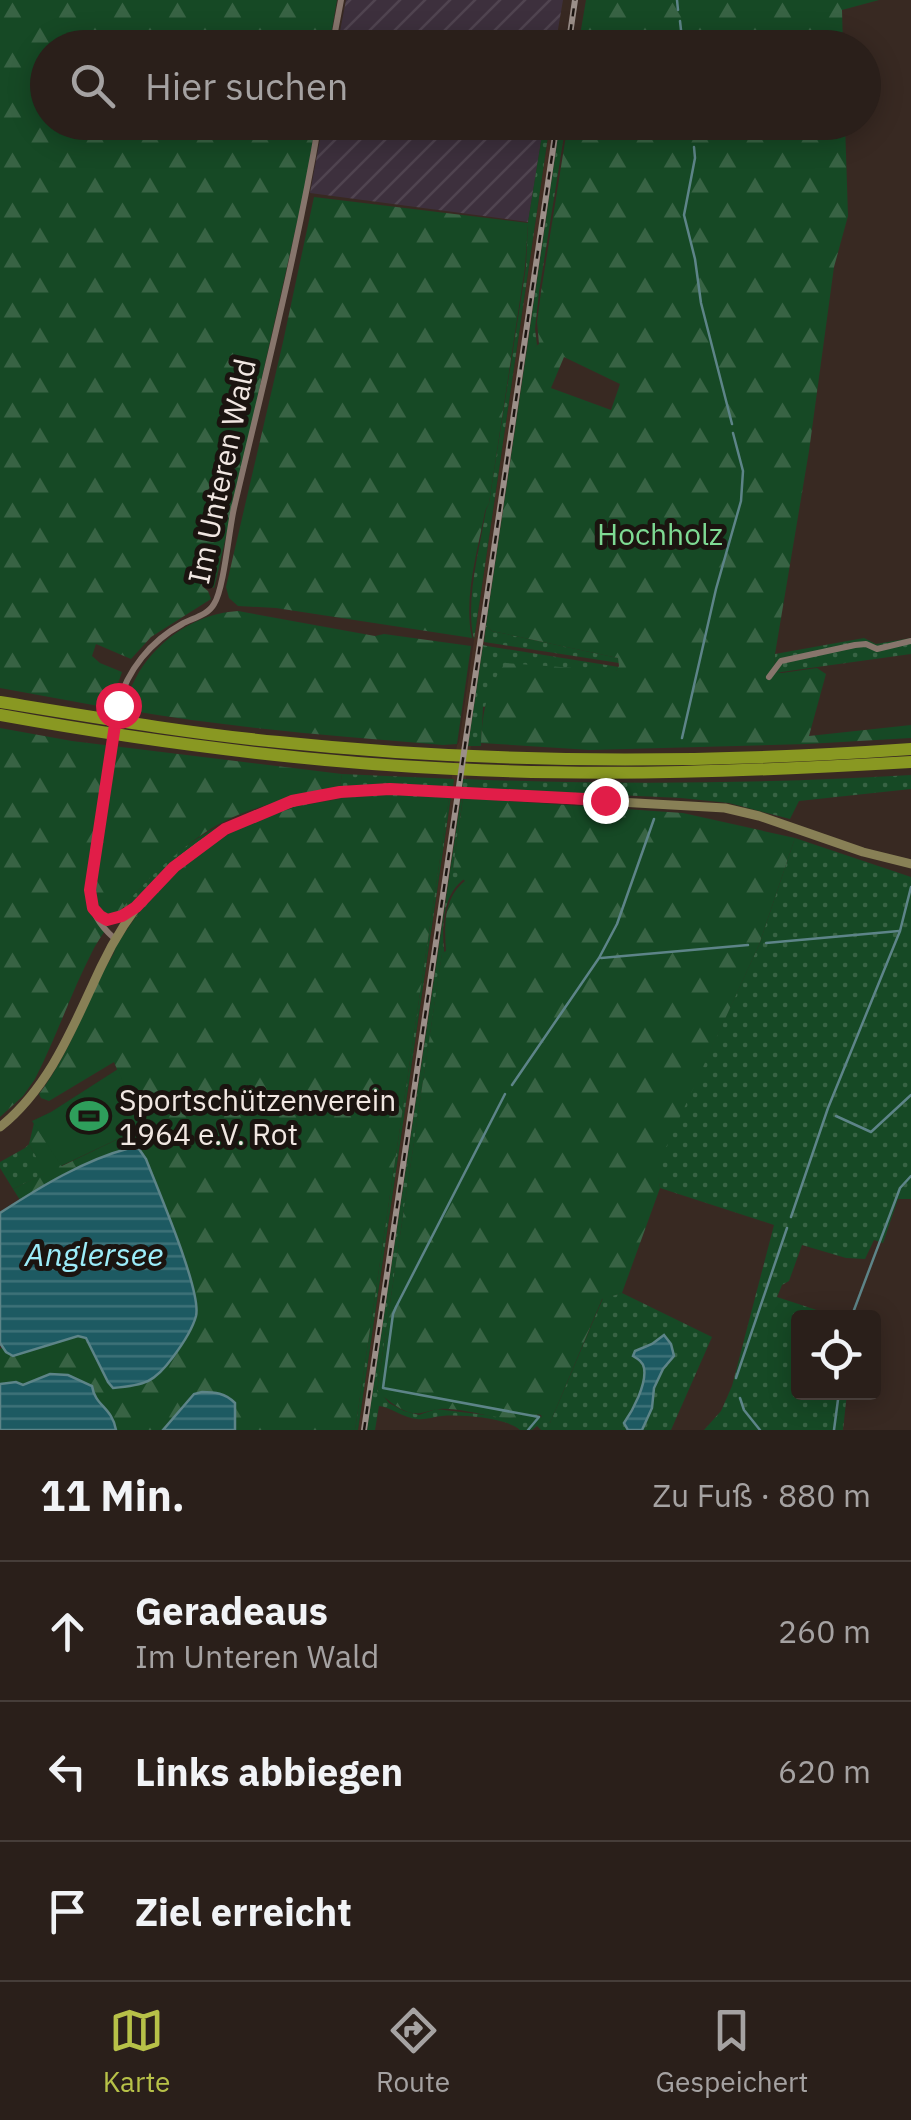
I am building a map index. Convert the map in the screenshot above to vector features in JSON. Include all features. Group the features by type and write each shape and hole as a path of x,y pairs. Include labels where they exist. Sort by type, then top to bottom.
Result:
{"highway":[{"path":"0,702 102,726"},
{"path":"0,715 469,763 675,772 911,762"},
{"path":"469,763 724,759 911,749"}],"main road":[{"path":"0,1127 56,1061 117,936 136,907 198,847 225,829 292,801 340,792 390,789 725,808 911,864"}],"street":[{"path":"335,30 341,0"},
{"name":"Im Unteren Wald","path":"93,908 90,890 121,695 146,653 172,630 210,610 219,592 230,521 290,270 315,140"},
{"path":"769,676 780,660 855,645 866,644 876,649 911,641"},
{"path":"100,916 107,920 136,907"},
{"path":"93,908 117,936"},
{"path":"93,908 96,918 117,936"}],"shaded area":[{"path":"346,0 563,0 558,30 340,30"},
{"path":"320,140 541,140 528,222 310,193"},
{"path":"548,140 558,140 367,1430 358,1430 450,788"}],"green space":[{"path":"0,0 337,0 332,30 30,30 30,140 313,140 217,576 214,588 204,583 202,586 211,599 151,637 131,659 96,644 92,656 122,672 110,706 0,688"},
{"path":"586,0 879,0 842,10 843,30 581,30"},
{"path":"541,140 548,140 474,640 474,576 526,267 528,222"},
{"path":"558,140 563,140 539,292 537,345 526,355"},
{"name":"Hochholz","path":"565,140 846,140 848,216 834,267 774,672 817,668 826,674 809,736 911,725 911,738 590,750 481,743 487,701 505,663 616,671 619,666 618,658 492,631 486,625 526,355 539,344 537,322","holes":["564,357 620,384 611,410 551,388"]},
{"path":"314,197 528,223 525,267 489,503 472,574 472,638 276,608 238,606 229,598 226,587"},
{"path":"584,335 607,345 597,369 575,359"},
{"path":"238,611 375,636 471,646 457,744 284,731 127,710 139,672 169,638 195,622"},
{"path":"486,625 492,631 618,658 619,663 484,642"},
{"path":"864,638 876,644 911,638 911,654 774,673 775,654"},
{"path":"483,645 619,667 483,707 481,746 468,746"},
{"path":"0,728 72,741 342,774 340,787 279,801 222,822 179,852 137,891 92,952 35,1079 0,1117"},
{"path":"342,774 454,779 453,788 350,789 284,801 253,812 192,847 124,910 121,908 170,858 210,831 230,821 272,804 294,797 340,787"},
{"path":"911,775 911,789 799,801 790,819 729,803 681,798 462,788 463,779 687,783"},
{"path":"365,794 451,796 358,1430 449,798 317,801 229,832 248,821 317,799"},
{"path":"389,796 449,798 355,1430 235,1430 235,1403 193,1394 163,1430 116,1430 92,1386 77,1379 54,1374 23,1385 0,1384 3,1347 14,1356 78,1336 86,1338 108,1382 176,1237 139,1149 96,1159 20,1200 13,1189 45,1173 29,1144 34,1123 62,1166 141,1128 114,1062 49,1101 39,1094 61,1059 115,951 140,913 168,881 230,833 303,806"},
{"path":"461,797 453,869 464,879 451,894 445,912 444,952 377,1391 389,1403 419,1415 436,1409 511,1418 535,1413 550,1423 603,1298 622,1293 712,1337 671,1430 642,1430 652,1408 654,1388 674,1356 664,1335 635,1351 645,1369 642,1392 625,1423 628,1430 541,1430 537,1426 520,1430 505,1422 471,1416 412,1418 379,1406 375,1430 367,1430"},
{"path":"463,798 683,813 795,838 759,945 657,1167 660,1188 622,1293 602,1299 550,1423 543,1421 541,1415 501,1418 448,1409 413,1413 399,1408 377,1391 442,953 446,951 447,912 453,895 465,881 453,869"},
{"path":"224,835 159,890 112,951 156,888 199,850"},
{"path":"795,838 911,877 911,1199 898,1199 883,1243 874,1240 865,1259 846,1258 802,1245 789,1281 782,1285 777,1297 817,1310 791,1310 791,1400 846,1400 843,1430 704,1430 721,1411 732,1386 774,1225 660,1188 656,1167 759,945"},
{"name":"Sportschützenverein 1964 e.V. Rot","path":"118,1069 141,1128 61,1166 32,1121"},
{"path":"29,1144 46,1173 13,1189 0,1162"}],"water":[{"name":"Anglersee","path":"130,1148 139,1149 146,1159 168,1215 186,1263 196,1316 183,1343 160,1372 141,1384 113,1388 86,1338 78,1336 13,1356 0,1343 0,1213 79,1167"},
{"path":"664,1335 674,1356 654,1388 652,1408 642,1430 628,1430 624,1423 638,1397 644,1374 643,1364 633,1356 635,1351"},
{"path":"50,1374 68,1375 92,1386 116,1430 0,1430 0,1384 23,1385"},
{"path":"194,1394 220,1394 235,1403 235,1430 163,1430"}],"waterway":[{"path":"677,0 678,10"},
{"path":"680,21 681,30"},
{"path":"694,147 684,215 701,303 732,424"},
{"path":"682,738 716,589 741,501 743,471 733,433"},
{"path":"512,1085 599,958 617,924 654,819"},
{"path":"791,1217 828,1108 900,931 911,887"},
{"path":"766,943 899,931"},
{"path":"601,958 748,945"},
{"path":"505,1094 393,1314 383,1388 539,1417 528,1430"},
{"path":"836,1116 871,1132 911,1095"},
{"path":"854,1310 900,1188 911,1176"},
{"path":"736,1378 787,1228"},
{"path":"740,1398 760,1430"},
{"path":"834,1430 838,1400"}],"railway":[{"path":"571,30 575,0"},
{"path":"364,1430 554,140"}],"place":[{"name":"Sportschützenverein 1964 e.V. Rot","path":"89,1116"}],"route":[{"path":"118,705 90,890 93,908 107,920 136,907 174,867 225,829 292,801 340,792 390,789 605,800"}]}
